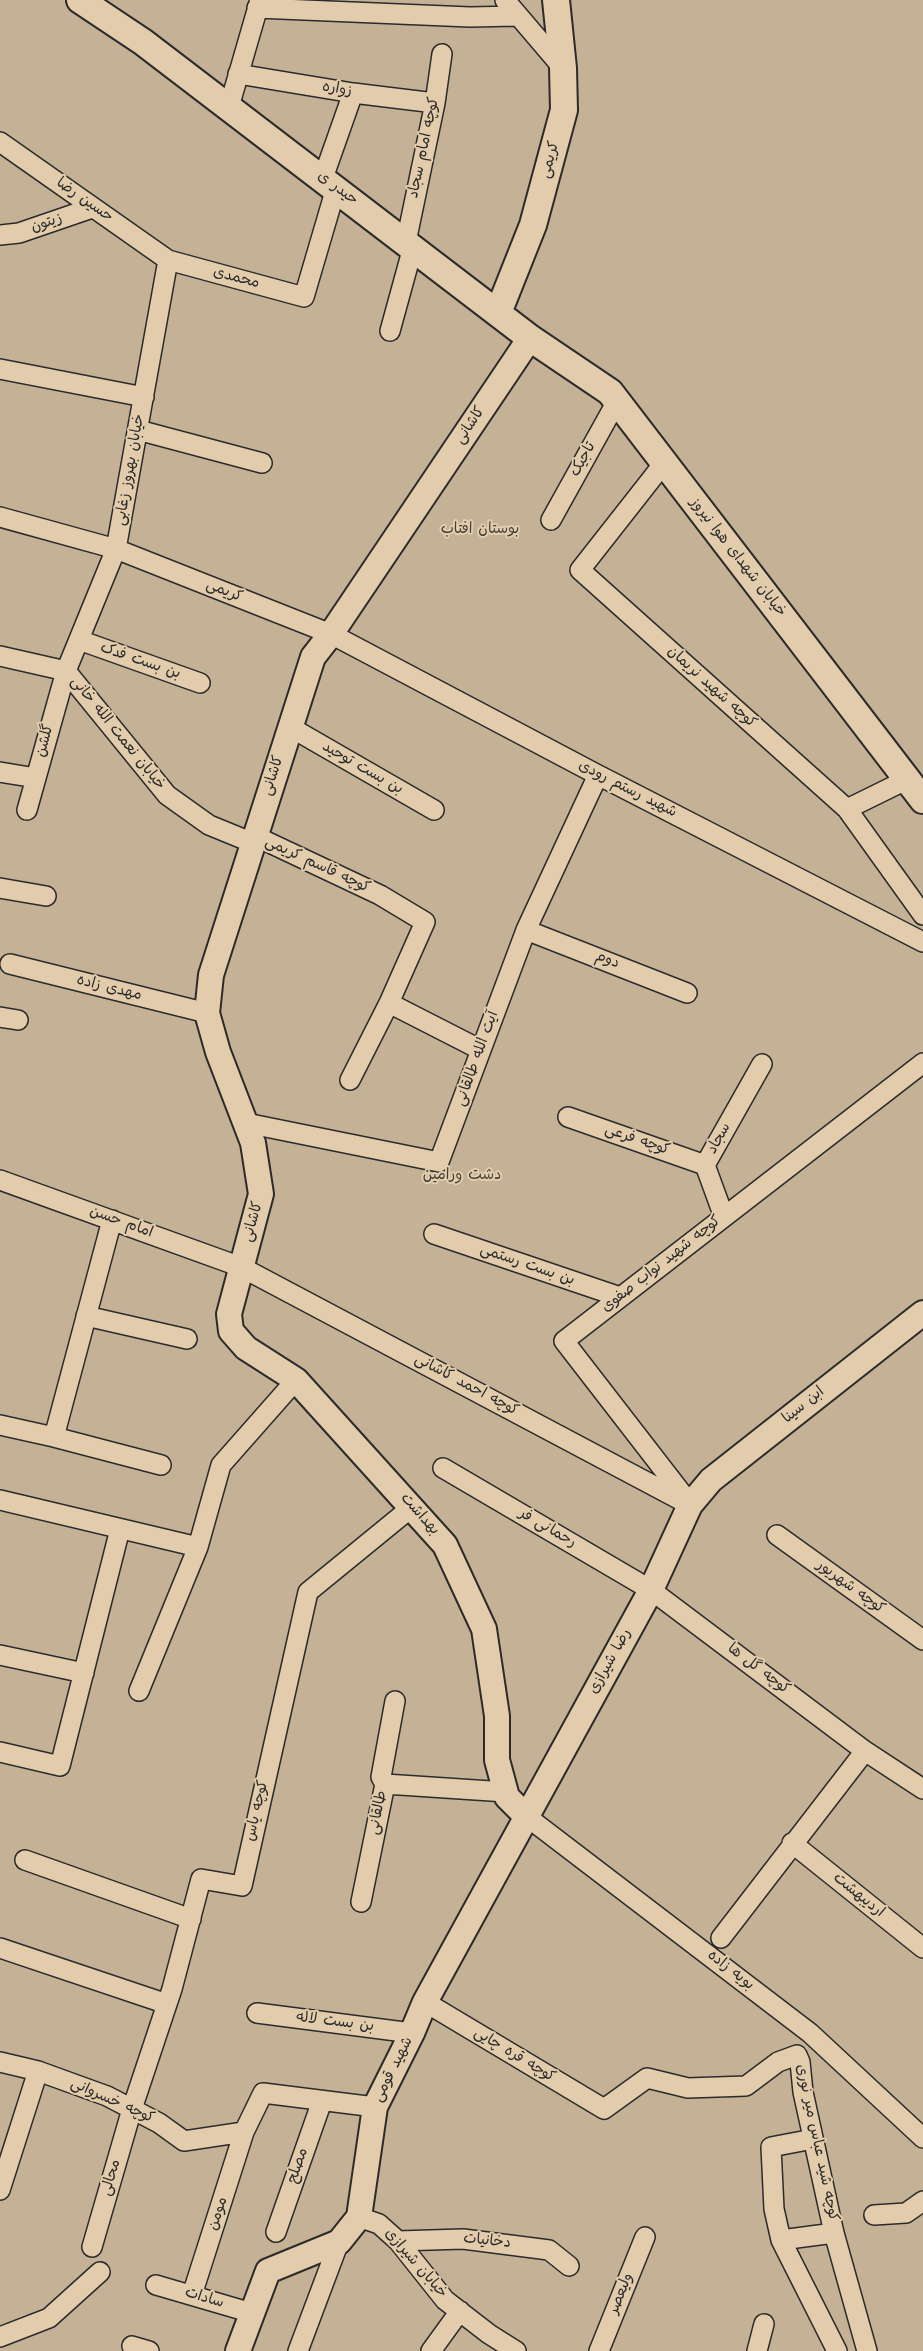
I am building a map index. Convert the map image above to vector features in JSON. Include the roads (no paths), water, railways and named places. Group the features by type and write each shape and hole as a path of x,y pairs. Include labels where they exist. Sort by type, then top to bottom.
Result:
{"main road":[{"name":"حیدر ی","path":"80,0 143,42 410,244 530,338"},
{"name":"کریمی","path":"498,313 533,225 564,110 563,68 556,0"},
{"name":"خیابان شهدای هوا نیروز","path":"530,338 610,392 923,800"}],"street":[{"path":"505,0 563,68"},
{"path":"229,107 259,4 470,17 517,16"},
{"name":"کوچه امام سجاد","path":"390,331 410,244 442,54"},
{"name":"زواره","path":"238,74 353,93 435,103"},
{"path":"330,183 353,93"},
{"name":"حسین رضا","path":"0,142 168,260"},
{"name":"محمدی","path":"168,260 304,297 330,183"},
{"name":"زیتون","path":"0,235 19,234 92,208"},
{"name":"خیابان بهروز زغابی","path":"66,671 116,549 168,260"},
{"name":"کاشانی","path":"241,1267 261,1194 253,1143 218,1052 208,1013 211,975 313,657 332,634 530,338"},
{"path":"0,369 144,397"},
{"name":"تاجیک","path":"551,520 617,401"},
{"path":"138,430 262,463"},
{"name":"کوچه شهید نریمان","path":"664,463 580,570 846,809 923,915"},
{"name":"کریمی","path":"0,518 116,549 332,634"},
{"name":"شهید رستم رودی","path":"332,634 598,775 923,942"},
{"name":"بن بست فدک","path":"79,640 200,683"},
{"name":"خیابان نعمت الله خانی","path":"0,656 66,671 167,795 209,825 254,840"},
{"name":"گلشن","path":"27,810 66,671"},
{"name":"بن بست توحید","path":"290,727 434,810"},
{"path":"0,772 36,778"},
{"name":"آیت الله طالقانی","path":"246,1123 439,1162 526,930 598,775"},
{"path":"846,809 908,779"},
{"name":"کوچه قاسم کریمی","path":"254,840 380,895 425,922 389,1003"},
{"path":"0,888 46,896"},
{"name":"دوم","path":"526,930 687,993"},
{"name":"مهدی زاده","path":"10,964 208,1013"},
{"path":"350,1080 389,1003 481,1050"},
{"name":"کوچه شهید نواب صفوی","path":"690,1505 564,1341 923,1063"},
{"name":"سجاد","path":"724,1217 705,1165 762,1064"},
{"name":"کوچه فرعی","path":"568,1117 705,1165"},
{"name":"امام حسن","path":"0,1180 241,1267"},
{"path":"54,1437 112,1220"},
{"name":"بن بست رستمی","path":"434,1234 620,1297"},
{"name":"بهداشت","path":"241,1267 229,1314 231,1331 246,1348 296,1380 445,1545 484,1629 497,1716 497,1760 507,1797 526,1816"},
{"name":"کوچه احمد کاشانی","path":"241,1267 690,1505"},
{"name":"ابن سینا","path":"690,1505 711,1480 923,1313"},
{"path":"86,1316 187,1339"},
{"path":"139,1691 198,1547 220,1465 296,1380"},
{"path":"0,1425 161,1464"},
{"name":"رحمانی فر","path":"443,1468 651,1590"},
{"path":"0,1500 198,1547"},
{"name":"رضا شیرازی","path":"526,1816 651,1590 690,1505"},
{"name":"کوچه یاس","path":"132,2109 167,2004 201,1879 242,1886 308,1592 412,1507"},
{"path":"0,1752 60,1766 120,1529"},
{"name":"کوچه شهریور","path":"777,1536 923,1640"},
{"name":"کوچه گل ها","path":"651,1590 865,1751 923,1789"},
{"path":"0,1655 84,1673"},
{"path":"385,1784 381,1777 396,1701"},
{"path":"721,1938 792,1843 865,1751"},
{"name":"طالقانی","path":"362,1902 385,1784 506,1792"},
{"name":"شهید قومی","path":"359,2217 375,2108 425,2002 526,1816"},
{"name":"بویه زاده","path":"526,1816 810,2033 921,2132"},
{"name":"اردیبهشت","path":"792,1843 923,1948"},
{"path":"24,1860 191,1919"},
{"path":"0,1948 167,2004"},
{"name":"کوچه قره چایی","path":"425,2002 604,2109"},
{"name":"بن بست لاله","path":"257,2013 412,2033"},
{"path":"797,2055 810,2033"},
{"name":"کوچه شید عباس میر نوری","path":"604,2109 647,2078 688,2088 746,2086 778,2062 797,2055 800,2062 803,2092 834,2233 867,2351"},
{"name":"کوچه خسروانی","path":"0,2062 38,2071 107,2096 159,2122 184,2141 244,2132"},
{"path":"0,2190 38,2071"},
{"path":"244,2132 263,2093 375,2108"},
{"name":"مصلح","path":"276,2232 322,2101"},
{"name":"محالی","path":"92,2247 132,2109"},
{"name":"مومن","path":"192,2295 244,2132"},
{"path":"813,2139 771,2147 774,2209 781,2240 837,2351"},
{"path":"874,2215 906,2213 923,2201"},
{"path":"298,2351 339,2242 359,2217"},
{"name":"خیابان شیرازی","path":"359,2217 379,2224 398,2241 445,2300 488,2334 516,2351"},
{"path":"781,2240 834,2233"},
{"name":"ولیعصر","path":"599,2351 645,2237"},
{"name":"دخانیات","path":"398,2241 463,2238 549,2250 569,2266"},
{"path":"238,2351 268,2270 339,2242"},
{"path":"0,2337 49,2318 100,2272"},
{"name":"سادات","path":"156,2285 252,2313"},
{"path":"431,2351 460,2311"},
{"path":"757,2351 764,2324"}],"park label":[{"name":"بوستان افتاب","path":"480,530"},
{"name":"دشت ورامین","path":"462,1176"}]}
